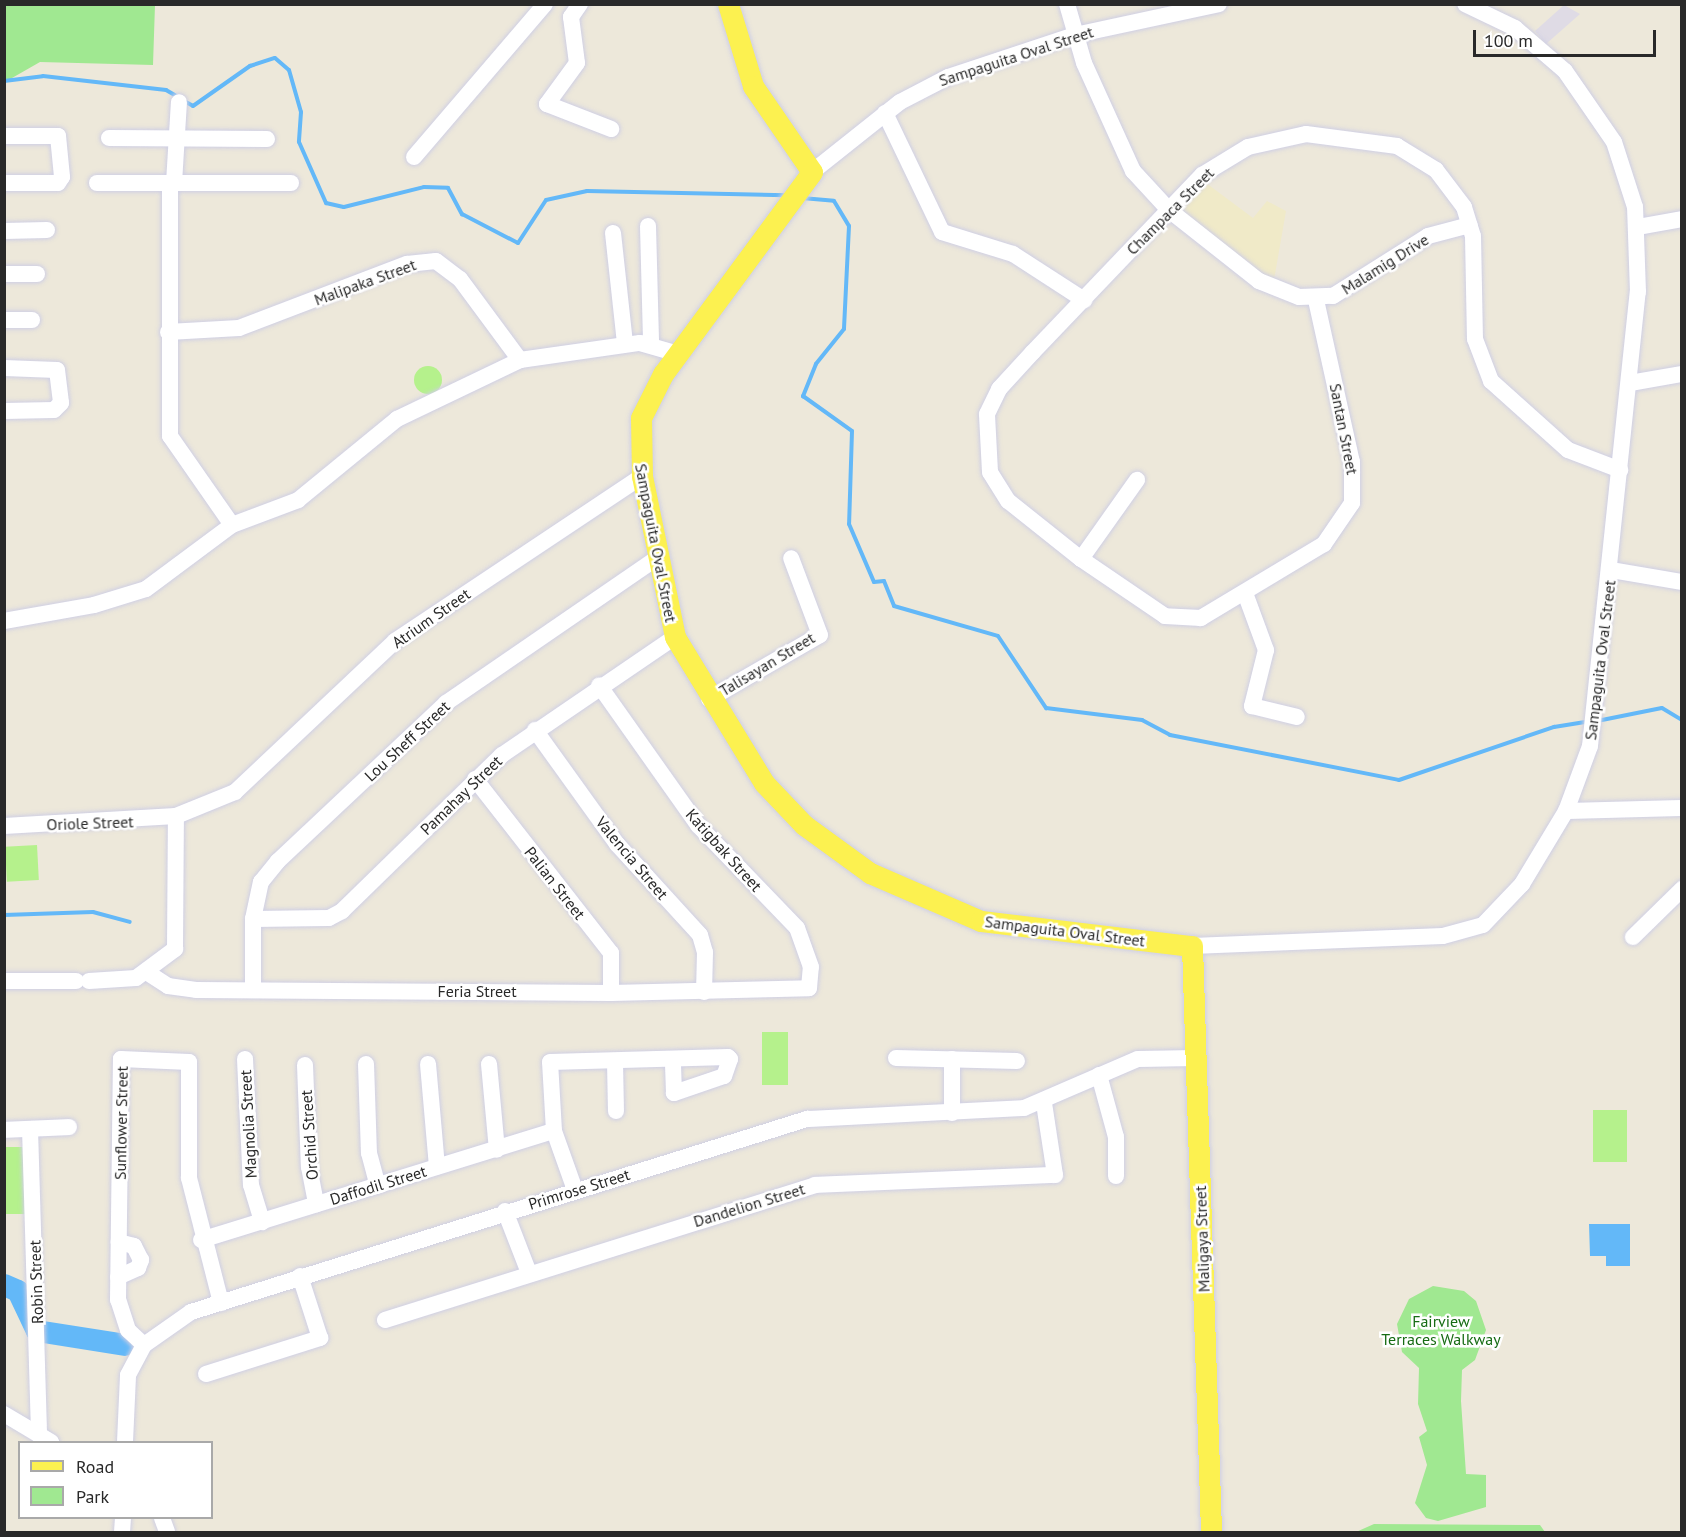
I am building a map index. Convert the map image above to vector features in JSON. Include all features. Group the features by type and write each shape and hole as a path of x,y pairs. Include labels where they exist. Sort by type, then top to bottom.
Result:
{"main road":[{"path":"728,4 753,86 812,172"},
{"name":"Sampaguita Oval Street","path":"812,172 678,354 641,418 642,476 670,639 709,699 789,811 837,851 897,888 951,911 1017,928 1192,946"},
{"name":"Maligaya Street","path":"1192,946 1211,1533"}],"street":[{"path":"414,157 545,4"},
{"path":"580,4 571,17 579,57 547,104 610,129"},
{"path":"1067,4 1075,35 1120,150 1169,210 1239,269 1276,289 1316,300"},
{"name":"Sampaguita Oval Street","path":"812,172 885,113 948,76 1075,35 1219,4"},
{"name":"Sampaguita Oval Street","path":"1192,946 1469,932 1508,904 1566,811 1590,746 1630,382 1638,227 1625,166 1603,122 1576,85 1524,34 1465,4"},
{"path":"179,102 172,183 168,332 170,436 232,525"},
{"path":"885,113 942,232 1013,254 1084,300"},
{"name":"Champaca Street","path":"1245,593 1201,618 1181,620 1165,616 1082,559 1008,501 990,472 985,429 999,389 1202,175 1248,147 1306,134 1338,134 1418,155 1454,192 1470,225 1475,339 1491,381 1568,450 1620,470"},
{"path":"4,136 58,136 62,177 58,183 4,183"},
{"path":"109,138 267,139"},
{"path":"96,183 291,183"},
{"path":"1638,227 1682,219"},
{"name":"Malamig Drive","path":"1316,300 1356,286 1428,236 1470,225"},
{"path":"648,226 651,344"},
{"path":"4,231 47,230"},
{"path":"613,232 625,344"},
{"name":"Malipaka Street","path":"168,332 239,328 406,264 436,261 460,279 520,360"},
{"path":"4,274 37,274"},
{"name":"Santan Street","path":"1245,593 1324,544 1352,502 1352,462 1316,300"},
{"path":"4,320 32,320"},
{"path":"4,621 131,596 232,525 298,500 397,419 520,360 625,344 651,344 678,354"},
{"path":"4,368 57,370 61,403 54,410 4,411"},
{"path":"1630,382 1682,374"},
{"name":"Atrium Street","path":"176,816 235,792 395,640 642,476"},
{"path":"1082,559 1137,480"},
{"name":"Lou Sheff Street","path":"253,990 254,919 261,882 279,861 447,703 657,558"},
{"name":"Talisayan Street","path":"709,699 820,636 791,558"},
{"path":"1611,570 1682,582"},
{"path":"1245,593 1266,650 1252,706 1297,717"},
{"name":"Pamahay Street","path":"254,919 329,918 342,911 475,779 535,730 670,639"},
{"name":"Katigbak Street","path":"599,686 698,825 797,928 811,967 809,988"},
{"name":"Valencia Street","path":"535,730 617,844 700,935 705,952 704,992"},
{"name":"Palian Street","path":"475,779 610,953 611,993"},
{"path":"1566,811 1682,808"},
{"path":"4,981 126,981 148,973 169,958 178,937 176,816"},
{"name":"Oriole Street","path":"4,826 176,816"},
{"path":"1633,938 1682,890"},
{"name":"Feria Street","path":"148,973 182,989 611,993 809,988"},
{"path":"896,1058 1017,1061"},
{"name":"Sunflower Street","path":"144,1346 121,1317 118,1277 121,1059 189,1062 189,1178 201,1240 221,1303"},
{"name":"Magnolia Street","path":"245,1059 251,1185 262,1222"},
{"path":"952,1059 952,1113"},
{"path":"575,1190 554,1131 550,1062 673,1060"},
{"path":"615,1061 616,1111"},
{"path":"366,1064 369,1153 378,1186"},
{"path":"428,1064 437,1167"},
{"path":"489,1064 497,1150"},
{"name":"Primrose Street","path":"126,1441 123,1397 144,1346 163,1327 221,1303 505,1211 807,1119 952,1113 1044,1103 1099,1075 1125,1065 1137,1070 1196,1064"},
{"name":"Orchid Street","path":"305,1065 309,1167 316,1204"},
{"path":"1099,1075 1116,1137 1116,1176"},
{"name":"Dandelion Street","path":"385,1320 815,1185 1055,1175 1044,1103"},
{"path":"4,1130 69,1127"},
{"name":"Robin Street","path":"30,1129 37,1328 45,1439"},
{"name":"Daffodil Street","path":"201,1240 554,1131"},
{"path":"505,1211 529,1273"},
{"path":"206,1374 320,1338 300,1276"},
{"path":"4,1414 45,1439"}],"shaded area":[{"path":"1564,5 1580,14 1546,44 1535,31"},
{"path":"1198,177 1253,218 1267,201 1286,211 1274,280 1230,259 1170,208"}],"green space":[{"path":"5,4 155,5 153,65 40,62 5,82"},
{"path":"428,366 438,370 442,380 438,390 428,394 418,390 414,380 418,370"},
{"path":"37,845 39,880 7,882 5,847"},
{"path":"762,1032 788,1032 788,1085 762,1085"},
{"path":"1593,1110 1627,1110 1627,1162 1593,1162"},
{"path":"4,1147 26,1147 26,1214 4,1214"},
{"name":"Fairview Terraces Walkway","path":"1433,1286 1464,1291 1476,1301 1486,1330 1475,1360 1462,1370 1461,1401 1466,1474 1486,1475 1486,1507 1438,1521 1426,1518 1415,1503 1427,1465 1419,1437 1427,1431 1418,1404 1419,1368 1402,1352 1397,1324 1409,1299"},
{"path":"1374,1524 1540,1525 1545,1532 1356,1532"}],"water":[{"path":"1589,1224 1630,1224 1630,1266 1606,1266 1606,1256 1590,1256"}],"waterway":[{"path":"184,101 193,106 250,66 275,58 289,70 301,112 299,142 326,203 344,207 424,187 448,188 462,214 518,243 546,200 587,191 786,195"},
{"path":"4,81 43,76 166,90 178,97"},
{"path":"802,198 834,201 849,226 844,329 816,364 803,396 852,431 849,524 874,582 884,581 894,606 998,636 1046,708 1142,720 1170,735 1399,780 1554,727 1587,722"},
{"path":"1597,721 1662,708 1682,720"},
{"path":"4,915 93,912 130,922"},
{"path":"4,1285 18,1291 37,1331 125,1345"}]}
